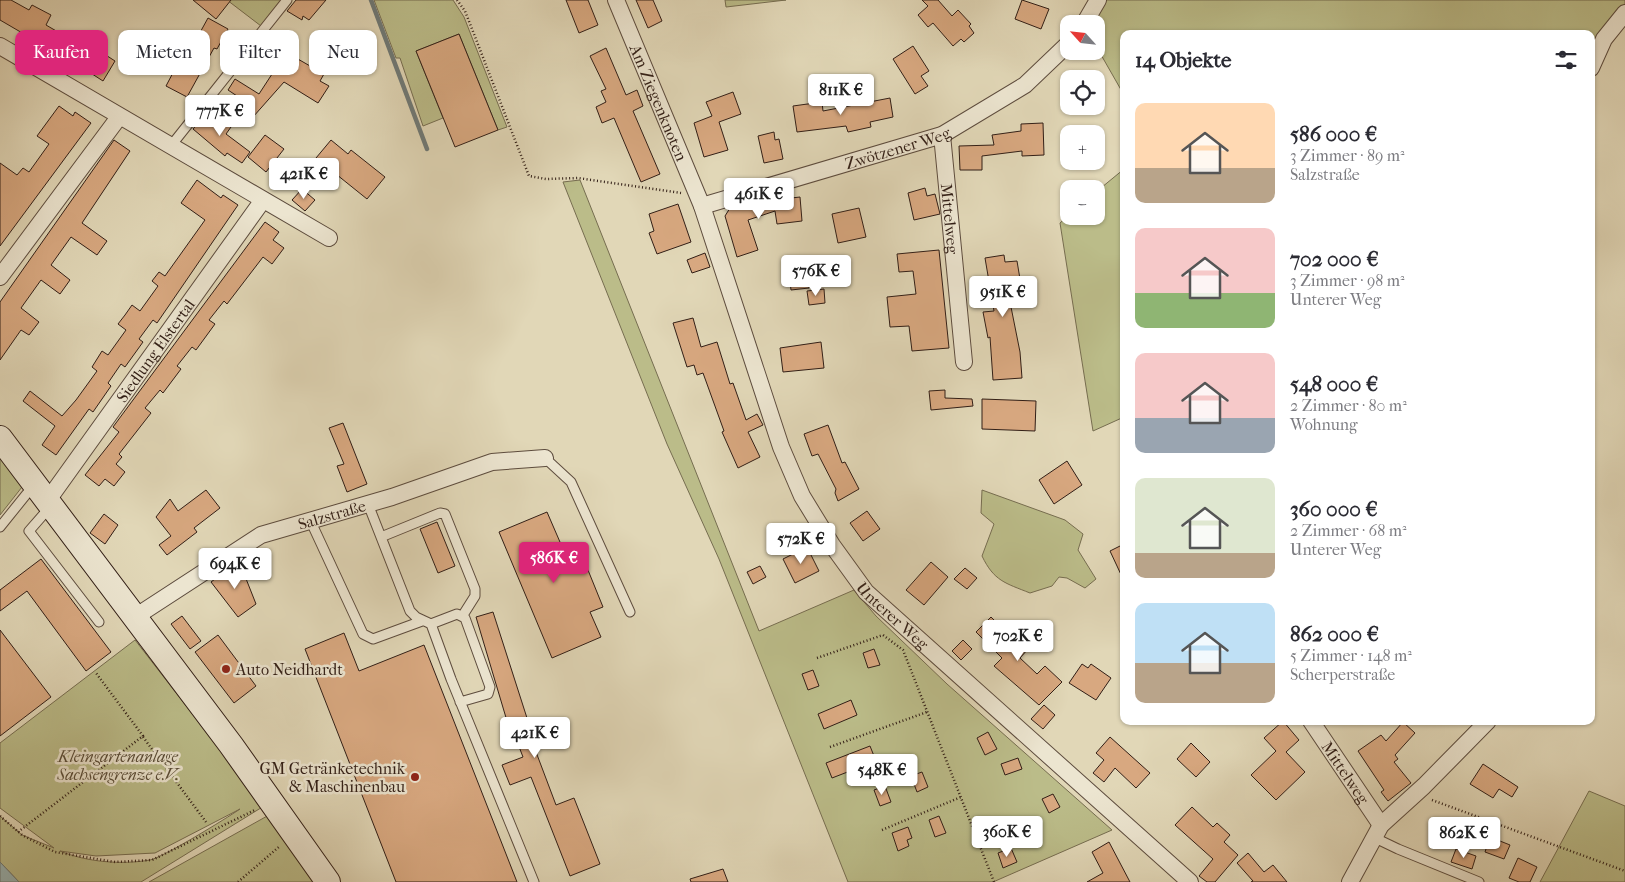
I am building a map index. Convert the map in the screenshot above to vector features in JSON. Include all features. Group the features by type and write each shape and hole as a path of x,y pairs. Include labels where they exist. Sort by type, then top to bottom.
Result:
{"main road":[{"path":"0,438 237,753 328,882"}],"street":[{"name":"Am Ziegenknoten","path":"616,0 702,206"},
{"path":"1089,15 1098,0"},
{"path":"1595,59 1604,39 1625,13"},
{"path":"0,46 170,147 329,238"},
{"name":"Zwötzener Weg","path":"702,206 942,135 1025,85 1060,52"},
{"path":"0,277 119,117"},
{"name":"Mittelweg","path":"942,135 964,362"},
{"name":"Siedlung Elstertal","path":"45,496 263,200"},
{"name":"Unterer Weg","path":"702,206 781,447 802,496 832,545 866,592 1190,882"},
{"name":"Salzstraße","path":"135,617 261,535 368,504 492,462 545,458"},
{"name":"Mittelweg","path":"1313,725 1377,831"},
{"path":"1350,882 1377,831 1484,725"}],"lane":[{"path":"170,147 287,0"},
{"path":"545,458 571,482 630,612"},
{"path":"0,527 28,490 45,496 29,531 99,622"},
{"path":"368,504 410,611 426,623 534,882"},
{"path":"380,537 440,513 445,514 475,589 475,596 462,615"},
{"path":"311,522 363,634 373,638 453,614 462,615"},
{"path":"460,702 488,694 490,687 462,615"},
{"path":"1377,831 1398,849 1479,882"}],"path":[{"path":"456,0 465,12 529,176 546,179 578,178 688,194 702,206"},
{"path":"817,658 883,635 903,650 994,882"},
{"path":"96,673 206,822"},
{"path":"830,747 927,712"},
{"path":"18,832 143,736"},
{"path":"1416,794 1625,871"},
{"path":"882,830 961,797"},
{"path":"0,816 18,832 61,854 115,862 152,860 257,810"},
{"path":"238,882 282,844"}],"green space":[{"path":"227,0 282,0 261,26"},
{"path":"374,0 453,0 464,17 507,127 498,130 459,34 416,51 443,118 423,126 400,58 396,58"},
{"path":"725,0 786,0 726,7"},
{"path":"1106,0 1625,0 1625,13 1595,62 1595,30 1120,30 1120,88 1104,60 1105,15 1097,15"},
{"path":"1120,172 1120,419 1093,431 1060,225 1105,225 1105,185"},
{"path":"580,180 759,631 854,590 876,616 947,684 1112,830 993,882 848,882 719,559 667,444 563,182"},
{"path":"0,456 22,487 0,515"},
{"path":"982,490 1065,520 1083,534 1078,550 1096,579 1085,588 1067,578 1059,577 1052,586 1030,593 1001,580 991,571 982,556 994,524 981,513"},
{"name":"Kleingartenanlage Sachsengrenze e.V.","path":"135,640 264,806 141,882 19,882 0,862 0,816 22,835 54,848 0,808 0,743","holes":["240,809 209,829 150,860 104,862 81,858 60,851 96,856 155,853"]},
{"path":"1589,791 1625,806 1625,882 1540,882"},
{"path":"269,815 314,882 149,882"}],"water":[{"path":"0,862 19,882 0,882"}],"building":[{"path":"0,0 11,0 29,10 32,5 51,15 46,25 55,30 17,30 0,20"},
{"path":"193,0 231,0 216,19"},
{"path":"296,0 326,0 309,20 303,16 302,20 287,11"},
{"path":"566,0 588,0 598,25 579,33"},
{"path":"636,0 653,0 662,21 648,28"},
{"path":"922,0 938,0 952,16 958,10 971,24 969,26 974,33 964,42 961,39 953,46 933,23 928,27 918,15 928,6"},
{"path":"1022,0 1049,9 1041,29 1015,19"},
{"path":"208,18 228,29 220,30 220,44 217,49 214,48 210,55 210,30 201,30"},
{"path":"459,34 498,130 455,147 416,51"},
{"path":"913,46 929,71 921,76 928,86 915,94 893,59"},
{"path":"606,48 626,95 637,90 643,106 633,111 660,174 641,182 614,118 602,123 596,107 606,102 601,91 606,89 590,56"},
{"path":"108,56 115,61 108,73"},
{"path":"299,60 309,65 309,75 323,75 320,81 329,86 318,103 284,82 253,117 247,113 252,106 228,90 235,79 259,94 271,75 299,75"},
{"path":"94,75 107,75 103,81"},
{"path":"172,75 199,75 187,97 166,86"},
{"path":"733,92 741,114 719,122 728,150 704,157 694,123 712,116 706,102"},
{"path":"890,98 893,117 870,122 871,127 848,132 846,126 797,132 793,106 822,102 823,111"},
{"path":"59,106 73,116 75,112 91,123 0,246 0,163 17,175 23,168 29,172 49,144 37,136"},
{"path":"210,110 231,127 226,134 250,152 242,163 227,153 225,156 193,129"},
{"path":"1043,123 1044,155 1022,156 1022,151 982,156 982,170 960,170 959,146 994,145 992,135 1021,131 1021,124"},
{"path":"774,132 775,140 779,139 783,159 764,163 758,136"},
{"path":"265,135 284,149 266,172 248,157"},
{"path":"114,140 130,151 82,223 107,241 97,255 71,237 51,265 70,280 60,294 41,280 21,308 39,322 29,335 21,330 0,360 0,302"},
{"path":"331,140 348,154 351,150 385,177 367,199 316,158"},
{"path":"197,180 221,198 223,195 238,205 157,323 153,320 139,339 143,342 125,367 121,364 108,383 111,386 93,412 89,409 56,455 42,445 55,426 23,401 30,391 62,416 76,400 97,371 92,367 102,351 108,355 126,330 118,324 132,305 140,311 158,286 152,281 159,272 165,276 205,220 181,203"},
{"path":"925,188 927,196 935,194 940,214 914,220 908,193"},
{"path":"302,189 315,200 305,211 292,200"},
{"path":"773,195 774,200 800,197 802,221 777,224 775,211 748,220 758,250 737,257 725,216 730,208"},
{"path":"678,204 691,242 657,254 649,233 654,231 649,214"},
{"path":"859,208 866,237 838,243 832,214"},
{"path":"265,222 279,232 273,240 284,248 272,264 263,257 227,304 224,301 209,320 215,324 196,350 192,347 177,366 181,369 163,393 160,390 145,408 151,413 119,454 122,457 116,464 125,472 114,486 105,479 99,486 85,475 119,432 113,427"},
{"path":"939,250 949,348 912,351 909,326 890,327 887,297 916,294 913,271 899,272 897,254"},
{"path":"705,253 710,267 692,273 687,260"},
{"path":"1004,255 1005,262 1017,261 1021,285 1016,286 1019,306 1011,307 1020,352 1022,378 993,380 990,337 988,338 983,312 994,311 985,258"},
{"path":"806,262 809,288 791,290 788,264"},
{"path":"824,289 825,303 809,305 807,291"},
{"path":"693,318 701,347 717,342 730,384 733,383 746,420 757,414 763,425 748,432 760,457 738,468 722,432 724,431 703,373 697,375 694,365 687,367 673,323"},
{"path":"821,342 824,368 783,372 780,348"},
{"path":"945,390 945,398 972,399 973,406 931,410 929,391"},
{"path":"982,399 1036,401 1035,431 982,429"},
{"path":"343,423 367,484 347,492 337,466 344,464 329,428"},
{"path":"828,425 842,463 845,462 859,489 838,501 835,493 836,489 818,454 812,456 804,434"},
{"path":"1067,461 1082,485 1054,504 1039,480"},
{"path":"206,490 220,508 194,528 197,532 167,555 159,545 171,536 156,517 170,499 178,511"},
{"path":"867,511 880,529 863,541 850,523"},
{"path":"547,512 563,549 577,543 603,607 590,612 601,637 552,658 499,532"},
{"path":"104,514 118,525 105,544 90,533"},
{"path":"437,522 455,566 438,573 420,529"},
{"path":"1120,546 1120,572 1110,551"},
{"path":"807,547 819,571 795,583 783,559"},
{"path":"41,559 111,652 86,671 27,591 0,611 0,590"},
{"path":"239,561 256,604 238,617 211,582"},
{"path":"931,562 948,577 924,605 906,590"},
{"path":"760,566 766,577 753,584 747,572"},
{"path":"965,568 977,578 967,589 954,579"},
{"path":"493,612 535,743 533,744 556,805 574,798 600,864 570,876 531,777 510,785 502,765 523,757 509,721 507,721 476,617"},
{"path":"182,616 201,641 190,649 171,624"},
{"path":"991,617 1016,642 1025,630 1036,640 1020,658 1037,674 1045,666 1062,682 1039,705 994,666 1002,658 976,632"},
{"path":"0,630 51,697 0,736"},
{"name":"GM Getränketechnik & Maschinenbau","path":"344,633 359,671 424,645 517,882 396,882 305,649"},
{"name":"Auto Neidhardt","path":"218,635 256,686 234,703 195,652"},
{"path":"963,640 972,649 961,660 952,651"},
{"path":"874,649 880,665 868,668 863,653"},
{"path":"1082,664 1088,668 1091,664 1111,678 1096,700 1069,683"},
{"path":"813,670 819,686 808,690 802,674"},
{"path":"851,700 857,715 824,729 818,714"},
{"path":"1044,705 1055,715 1043,729 1031,719"},
{"path":"1279,725 1286,725 1299,740 1286,752 1305,772 1276,800 1251,775 1276,751 1264,738"},
{"path":"1400,725 1406,725 1415,733 1395,755 1398,759 1394,762 1411,783 1388,801 1381,792 1384,790 1358,751 1381,735 1386,741"},
{"path":"988,732 997,749 985,755 977,738"},
{"path":"1110,737 1150,773 1136,788 1115,768 1104,782 1093,773 1104,760 1096,753"},
{"path":"1191,743 1210,762 1196,777 1177,759"},
{"path":"870,746 876,761 832,778 826,763"},
{"path":"1018,758 1022,769 1005,775 1001,764"},
{"path":"1483,764 1518,787 1512,797 1499,789 1493,798 1470,784"},
{"path":"922,772 928,787 917,792 911,776"},
{"path":"885,786 891,802 880,806 874,790"},
{"path":"1053,794 1060,807 1049,813 1042,799"},
{"path":"1192,807 1213,827 1217,823 1230,835 1224,842 1238,855 1215,882 1207,882 1199,876 1213,859 1175,825"},
{"path":"939,816 946,833 935,837 929,820"},
{"path":"995,817 1001,833 991,837 985,821"},
{"path":"908,827 912,838 907,840 909,846 898,851 892,833"},
{"path":"1490,837 1510,845 1504,859 1485,852"},
{"path":"1109,842 1130,882 1087,882 1103,873 1092,852"},
{"path":"1011,848 1017,862 1003,868 998,853"},
{"path":"1456,849 1476,856 1472,869 1451,862"},
{"path":"1248,853 1264,872 1273,865 1287,882 1251,882 1253,881 1237,863"},
{"path":"1518,858 1537,867 1530,882 1519,882 1509,878"},
{"path":"723,869 728,882 691,882 690,879"}],"waterway":[{"path":"371,0 427,149"}],"place":[{"name":"Auto Neidhardt","path":"226,669"},
{"name":"GM Getränketechnik & Maschinenbau","path":"415,777"}]}
